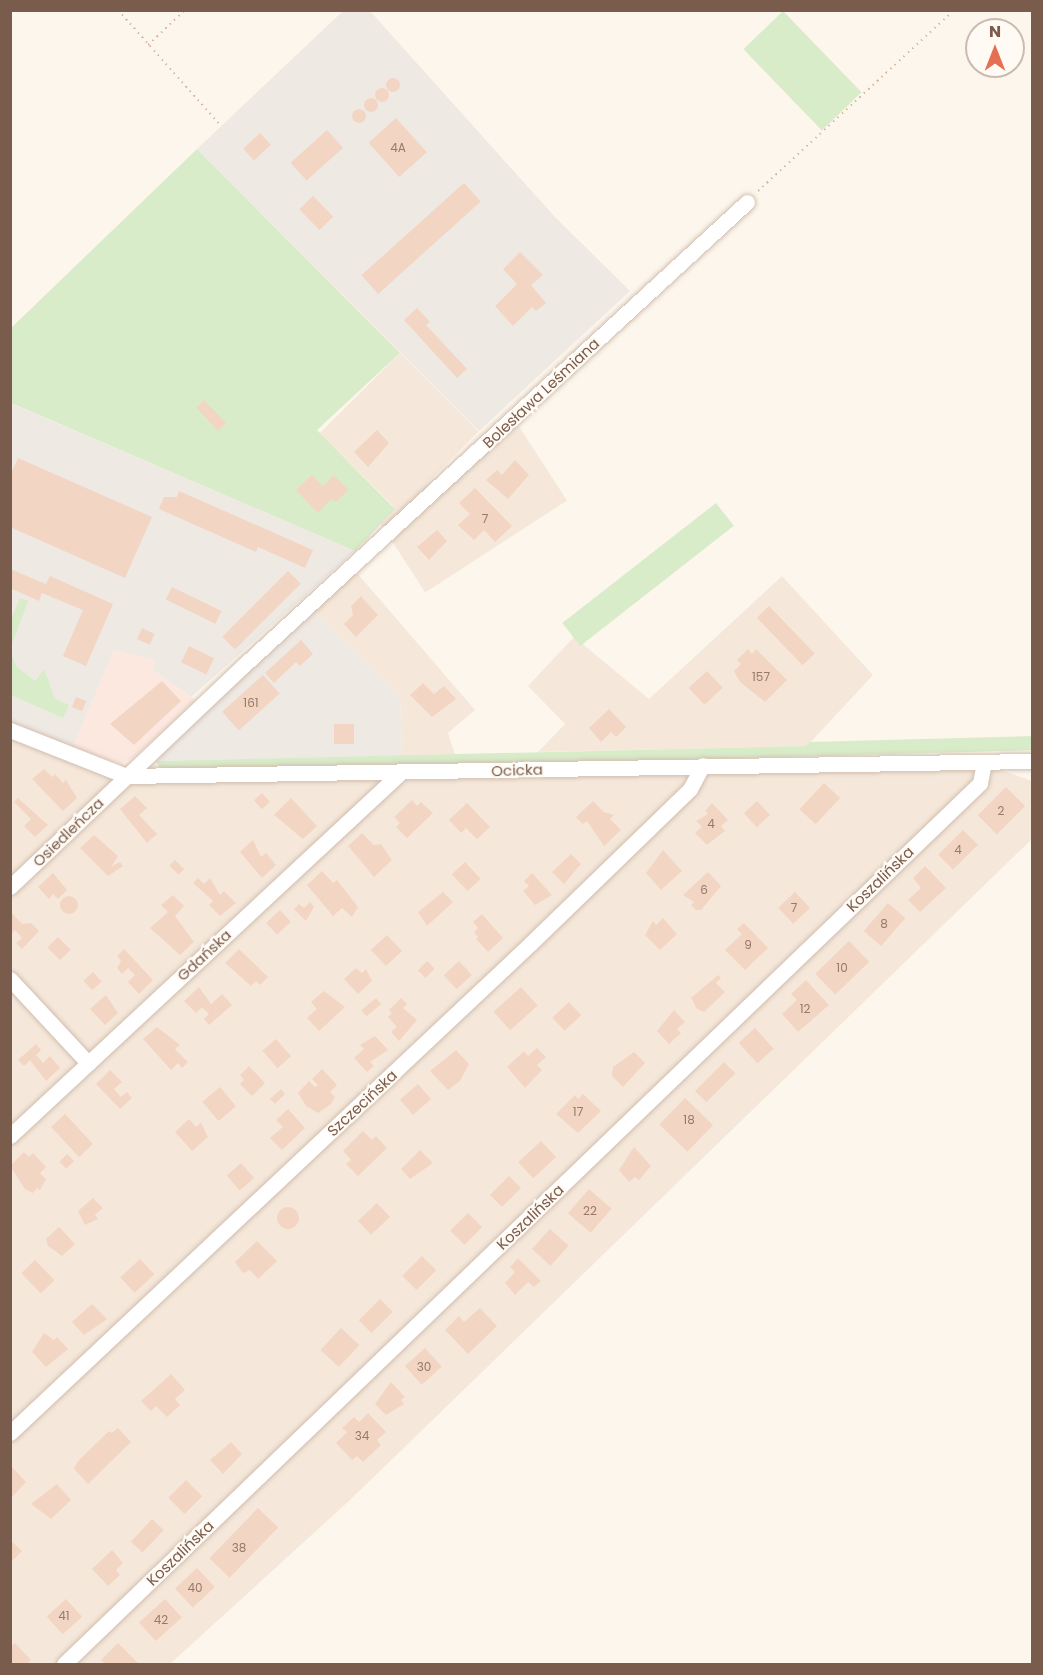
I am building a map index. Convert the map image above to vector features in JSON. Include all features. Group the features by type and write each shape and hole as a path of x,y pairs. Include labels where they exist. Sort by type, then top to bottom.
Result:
{"street":[{"name":"Bolesława Leśmiana","path":"126,776 747,202"},
{"name":"Ocicka","path":"10,730 126,776 399,774 703,765 1032,761"},
{"name":"Koszalińska","path":"64,1665 980,783 984,762"},
{"name":"Szczecińska","path":"10,1433 530,944 690,789 703,765"},
{"name":"Gdańska","path":"10,1136 399,774"},
{"name":"Osiedleńcza","path":"10,887 126,776"},
{"path":"10,980 88,1063"}],"path":[{"path":"118,10 221,126"},
{"path":"148,45 184,10"},
{"path":"747,202 954,10"}],"shaded area":[{"path":"343,11 370,11 555,217 630,291 479,431 197,149"},
{"path":"400,353 478,431 399,511 320,433"},
{"path":"10,403 355,551 191,697 153,670 155,660 114,650 73,747 11,722"},
{"path":"518,425 567,500 425,593 376,517"},
{"path":"357,573 475,710 448,733 455,754 402,756 400,697 314,611"},
{"path":"782,576 873,675 807,746 538,752 565,724 528,686 574,637 649,699"},
{"path":"314,611 400,697 402,756 156,761 159,753"},
{"path":"114,650 156,660 153,670 196,701 134,757 120,764 73,747"},
{"path":"10,736 114,780 999,769 1032,781 1032,839 350,1500 170,1664 11,1664"}],"green space":[{"path":"783,11 861,92 822,130 743,49"},
{"path":"197,149 400,353 317,430 395,509 355,551 11,403 11,328"},
{"path":"716,503 734,526 580,646 562,623"},
{"path":"20,598 28,601 12,644 12,656 17,667 35,681 44,669 55,699 69,705 63,718 11,695 11,619"},
{"path":"1032,736 1032,750 573,763 161,771 156,761 806,746 810,742"}],"building":[{"path":"393,78 398,80 400,85 398,90 393,92 388,90 386,85 388,80"},
{"path":"382,88 387,90 389,95 387,100 382,102 377,100 375,95 377,90"},
{"path":"371,98 376,100 378,105 376,110 371,112 366,110 364,105 366,100"},
{"path":"359,109 364,111 366,116 364,121 359,123 354,121 352,116 354,111"},
{"path":"396,118 427,152 399,177 369,143"},
{"path":"327,130 343,148 307,181 291,163"},
{"path":"260,133 271,145 254,160 243,149"},
{"path":"464,183 481,202 378,294 361,275"},
{"path":"313,196 333,217 319,230 299,209"},
{"path":"520,252 543,275 531,285 546,303 536,311 532,307 513,326 495,306 517,284 503,269"},
{"path":"417,308 430,322 426,325 467,369 457,378 404,320"},
{"path":"204,400 226,423 218,431 196,408"},
{"path":"377,430 389,443 368,467 354,452"},
{"path":"18,458 152,517 125,578 10,527 10,475"},
{"path":"515,460 529,475 508,499 486,480 497,470 502,475"},
{"path":"312,475 323,486 334,475 348,490 336,502 333,499 327,503 318,513 296,490"},
{"path":"475,488 512,526 495,542 484,530 474,540 458,525 470,514 459,503"},
{"path":"179,491 313,550 305,568 258,547 256,552 159,509 164,497 177,497"},
{"path":"437,530 447,541 429,560 417,547"},
{"path":"10,569 46,584 50,576 113,604 86,666 63,656 83,610 42,593 39,601 10,588"},
{"path":"288,571 301,584 235,649 222,637"},
{"path":"172,587 221,611 215,624 166,600"},
{"path":"361,596 378,615 356,637 344,624 353,615 351,606"},
{"path":"769,606 815,653 803,665 757,618"},
{"path":"142,628 155,634 150,645 137,639"},
{"path":"301,640 313,654 300,666 296,662 274,683 265,673"},
{"path":"189,646 214,658 206,674 181,662"},
{"path":"748,649 752,654 756,649 787,680 765,702 740,682 734,671 741,664 737,660"},
{"path":"707,671 723,688 704,705 689,688"},
{"path":"263,675 280,694 239,730 222,712"},
{"path":"162,681 181,701 134,745 110,724"},
{"path":"423,683 434,694 444,686 456,699 432,717 410,695"},
{"path":"76,697 86,701 82,711 72,707"},
{"path":"609,709 626,727 616,737 611,732 601,742 589,728"},
{"path":"334,724 354,724 354,744 334,744"},
{"path":"44,769 52,777 55,774 63,783 66,780 77,798 63,811 32,779"},
{"path":"824,783 840,798 816,824 799,809"},
{"path":"1006,787 1025,806 997,834 978,815"},
{"path":"262,793 270,802 262,809 254,800"},
{"path":"135,796 147,808 139,815 157,834 147,843 120,809"},
{"path":"18,798 48,825 35,837 24,826 31,819 14,802"},
{"path":"291,798 317,826 303,839 274,815"},
{"path":"412,800 417,806 421,802 433,813 407,838 396,827 400,823 394,817"},
{"path":"593,801 604,812 614,815 610,819 621,830 604,846 587,821 583,824 576,817"},
{"path":"757,801 770,815 757,827 744,813"},
{"path":"467,803 490,827 477,839 466,828 461,833 449,820"},
{"path":"712,803 728,820 721,826 725,831 707,845 695,833 702,827 696,821 708,814 705,811"},
{"path":"963,830 978,845 953,870 938,855"},
{"path":"362,833 374,845 381,844 392,860 374,877 348,846"},
{"path":"94,835 118,856 111,867 120,862 123,866 108,876 80,848"},
{"path":"253,840 261,857 266,853 276,865 262,878 240,852"},
{"path":"663,850 682,871 661,890 646,873"},
{"path":"571,854 581,864 564,884 552,872"},
{"path":"175,860 184,869 179,875 169,866"},
{"path":"465,862 481,879 468,891 452,874"},
{"path":"925,866 946,888 920,912 908,900 921,888 913,878"},
{"path":"322,871 333,883 337,880 358,907 352,917 342,908 333,916 307,885"},
{"path":"708,872 721,886 701,910 696,910 691,905 694,902 683,895"},
{"path":"53,873 67,890 58,899 53,894 49,899 38,887"},
{"path":"532,873 552,895 535,905 523,891 529,886 524,881"},
{"path":"198,878 204,884 210,878 220,895 224,891 236,903 220,916 209,905 213,901 193,883"},
{"path":"443,892 453,902 427,926 418,912"},
{"path":"795,892 810,908 793,924 778,908"},
{"path":"173,895 184,906 175,916 194,942 180,955 150,928 168,912 161,905"},
{"path":"69,896 75,899 78,905 75,911 69,914 63,911 60,905 63,899"},
{"path":"310,902 314,907 306,921 294,909 299,904 304,908"},
{"path":"888,903 905,918 881,946 864,931"},
{"path":"280,910 291,922 277,935 266,923"},
{"path":"10,911 22,924 31,923 39,931 22,949 16,943 22,938 15,930 10,935"},
{"path":"482,914 503,938 488,952 476,939 478,937 474,932 478,928 473,922"},
{"path":"663,918 677,934 660,950 645,935 653,921 656,925"},
{"path":"744,923 768,948 745,970 725,950 742,934 737,929"},
{"path":"387,935 402,951 386,966 371,950"},
{"path":"58,937 71,950 60,960 47,948"},
{"path":"849,941 869,962 835,995 815,974"},
{"path":"124,949 153,980 139,994 128,982 135,975 128,968 122,974 117,968 121,961 117,956"},
{"path":"239,949 268,977 260,985 256,981 251,986 225,963"},
{"path":"427,961 435,969 426,978 418,970"},
{"path":"459,961 472,975 457,989 444,975"},
{"path":"356,968 362,973 366,969 372,981 358,994 344,979"},
{"path":"93,972 102,982 92,990 83,981"},
{"path":"718,975 721,978 716,983 725,992 704,1012 697,1009 691,998"},
{"path":"806,980 829,1005 798,1032 782,1014 797,1000 791,994"},
{"path":"199,987 211,1004 222,994 232,1005 209,1025 204,1019 209,1014 202,1007 196,1013 184,1001"},
{"path":"521,987 538,1006 510,1030 494,1012"},
{"path":"324,991 345,1007 319,1031 307,1018 317,1009 311,1002"},
{"path":"106,995 118,1013 105,1025 90,1009"},
{"path":"376,998 381,1004 367,1016 361,1010"},
{"path":"401,998 407,1004 403,1008 417,1020 399,1041 391,1032 397,1027 388,1017 392,1013 389,1010"},
{"path":"569,1002 581,1015 564,1031 552,1018"},
{"path":"674,1010 685,1022 677,1029 681,1033 669,1044 657,1031"},
{"path":"157,1027 180,1045 175,1049 188,1062 182,1068 178,1063 171,1070 143,1039"},
{"path":"755,1028 774,1049 757,1064 739,1043"},
{"path":"375,1036 388,1050 370,1062 374,1066 367,1072 354,1058 364,1049 360,1045"},
{"path":"276,1039 291,1056 278,1068 262,1051"},
{"path":"36,1044 41,1050 36,1055 43,1063 50,1056 60,1068 46,1081 30,1060 24,1066 18,1060"},
{"path":"537,1048 546,1057 537,1065 542,1070 525,1088 507,1067 524,1051 528,1056"},
{"path":"456,1050 469,1064 460,1081 448,1090 430,1071"},
{"path":"634,1052 645,1063 623,1087 612,1076 613,1067"},
{"path":"724,1062 735,1073 706,1102 695,1091"},
{"path":"249,1066 265,1083 252,1096 240,1084 244,1080 240,1075"},
{"path":"322,1069 337,1085 330,1092 335,1097 331,1104 318,1113 306,1106 298,1093 309,1081 315,1087 318,1085 312,1079"},
{"path":"110,1070 122,1082 114,1089 121,1097 127,1092 132,1098 120,1109 96,1084"},
{"path":"418,1084 431,1099 413,1115 400,1100"},
{"path":"220,1087 236,1106 218,1121 202,1102"},
{"path":"281,1089 285,1094 275,1104 270,1099"},
{"path":"583,1094 601,1111 578,1133 556,1114 575,1095 578,1099"},
{"path":"685,1098 713,1125 687,1152 659,1125"},
{"path":"288,1109 305,1128 282,1150 270,1138 283,1127 276,1120"},
{"path":"65,1114 93,1144 79,1157 51,1127"},
{"path":"189,1119 196,1127 201,1123 208,1137 192,1151 175,1132"},
{"path":"363,1131 372,1140 376,1136 387,1148 358,1176 346,1164 351,1160 343,1151"},
{"path":"541,1141 556,1157 533,1178 518,1162"},
{"path":"634,1147 651,1166 639,1180 635,1177 629,1182 619,1170"},
{"path":"420,1150 433,1163 410,1179 401,1169"},
{"path":"24,1152 29,1157 33,1153 46,1167 40,1173 46,1179 40,1190 37,1188 33,1193 25,1189 10,1166"},
{"path":"67,1154 74,1161 66,1169 59,1162"},
{"path":"241,1163 254,1178 240,1191 227,1175"},
{"path":"509,1176 521,1188 502,1207 490,1195"},
{"path":"589,1189 612,1209 591,1233 568,1213"},
{"path":"93,1198 103,1208 95,1215 98,1219 85,1225 78,1211"},
{"path":"377,1203 390,1217 371,1235 358,1221"},
{"path":"288,1207 296,1210 299,1218 296,1226 288,1229 280,1226 277,1218 280,1210"},
{"path":"468,1213 482,1227 464,1245 450,1231"},
{"path":"59,1227 75,1244 62,1256 48,1246 46,1239"},
{"path":"550,1229 569,1246 551,1266 532,1249"},
{"path":"257,1241 277,1261 258,1279 250,1270 243,1273 235,1262"},
{"path":"422,1256 436,1270 416,1290 402,1276"},
{"path":"518,1258 541,1281 534,1287 528,1282 515,1295 505,1283 515,1272 510,1267"},
{"path":"140,1259 154,1274 135,1293 120,1277"},
{"path":"35,1260 54,1280 41,1293 21,1273"},
{"path":"380,1299 393,1312 372,1333 359,1320"},
{"path":"92,1304 107,1319 84,1335 72,1322"},
{"path":"480,1308 497,1326 468,1354 445,1330 459,1316 464,1322"},
{"path":"341,1328 359,1345 339,1367 321,1350"},
{"path":"44,1333 54,1340 57,1337 68,1349 46,1367 32,1352"},
{"path":"425,1348 442,1367 422,1385 405,1366"},
{"path":"171,1374 185,1390 175,1399 180,1405 167,1417 156,1406 151,1411 141,1401"},
{"path":"391,1382 405,1397 401,1400 404,1404 386,1415 375,1404"},
{"path":"368,1413 386,1432 377,1440 381,1445 363,1462 357,1456 352,1460 336,1443 347,1432 342,1428 354,1417 359,1422"},
{"path":"118,1428 131,1442 88,1484 74,1469 78,1461 109,1431 112,1433"},
{"path":"231,1442 242,1454 223,1474 210,1460"},
{"path":"10,1465 26,1482 10,1499"},
{"path":"186,1480 202,1496 185,1514 168,1498"},
{"path":"57,1484 71,1500 51,1519 31,1504"},
{"path":"258,1508 278,1527 230,1578 209,1558"},
{"path":"152,1519 164,1530 143,1553 131,1542"},
{"path":"10,1540 22,1551 10,1563"},
{"path":"112,1550 123,1563 116,1570 120,1575 108,1586 92,1569"},
{"path":"197,1568 215,1587 193,1607 175,1588"},
{"path":"66,1599 82,1617 63,1634 47,1616"},
{"path":"165,1599 182,1618 156,1641 139,1622"},
{"path":"15,1643 31,1660 26,1664 10,1664 10,1647"},
{"path":"118,1643 139,1664 105,1664 101,1660"}]}
